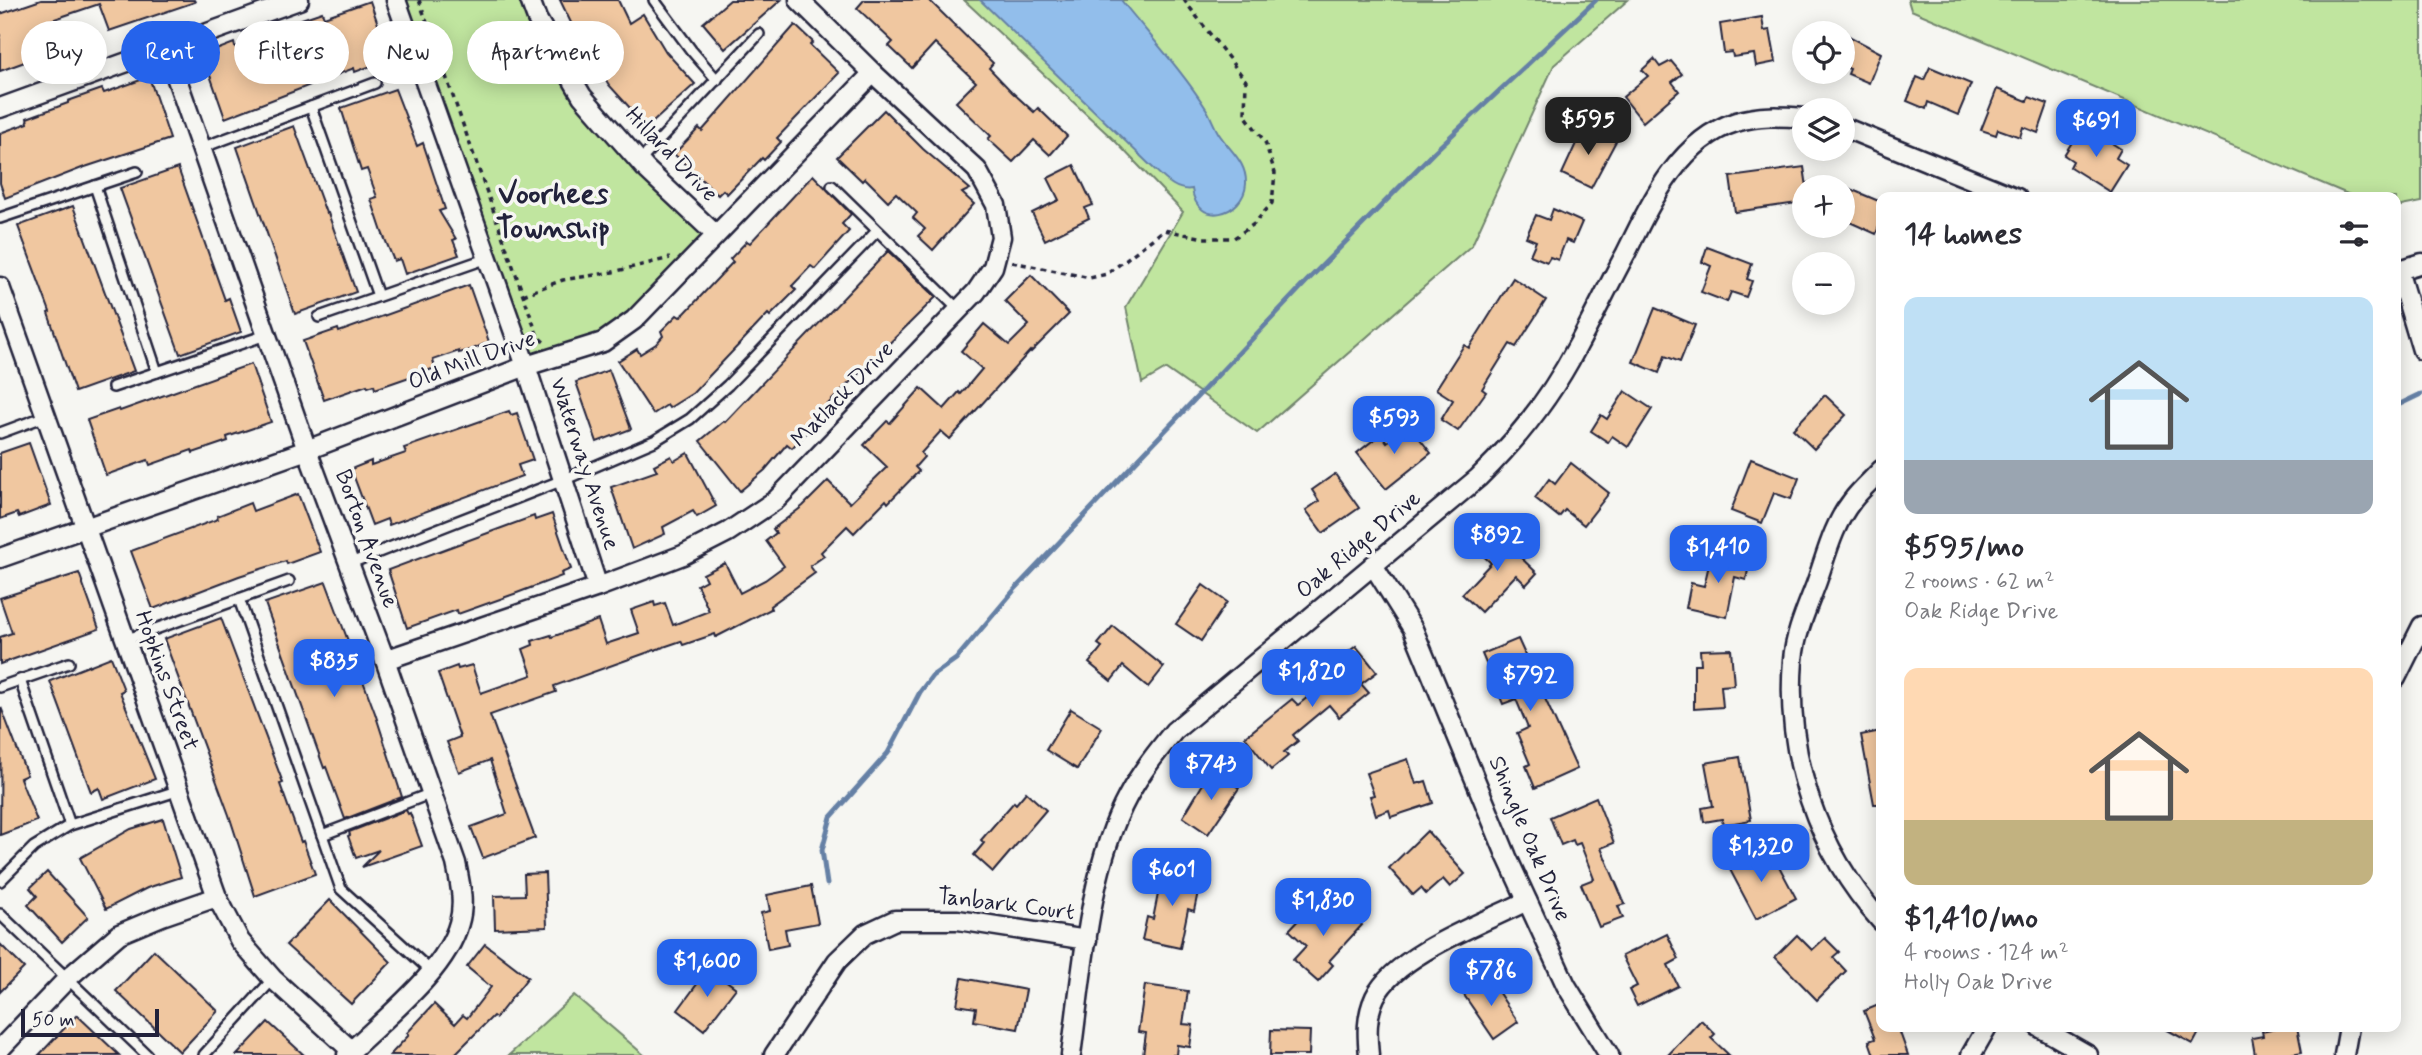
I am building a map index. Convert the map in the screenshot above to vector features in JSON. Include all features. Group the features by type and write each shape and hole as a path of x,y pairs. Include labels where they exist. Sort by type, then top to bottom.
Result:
{"street":[{"path":"220,29 299,0"},
{"name":"Waterway Avenue","path":"396,0 526,366 598,587"},
{"name":"Hillard Drive","path":"530,0 537,19 582,96 639,162 715,234"},
{"name":"Matlack Drive","path":"385,660 598,587 683,555 728,532 776,500 976,292 993,267 1002,237 996,205 978,170 799,0"},
{"path":"0,108 121,64"},
{"name":"Old Mill Drive","path":"0,558 307,450 526,366 603,342 634,320 873,73"},
{"name":"Borton Avenue","path":"179,84 307,450 432,793 456,863 462,892 460,921 449,948 432,972 349,1053"},
{"name":"Oak Ridge Drive","path":"1071,1055 1091,910 1107,847 1127,798 1147,765 1174,731 1478,478 1510,447 1538,412 1576,350 1657,191 1675,166 1703,140 1733,123 1765,115 1792,117"},
{"path":"1855,132 2002,192"},
{"path":"2401,269 2422,263"},
{"path":"2401,283 2422,350"},
{"name":"Hopkins Street","path":"0,287 217,897 240,941 273,979 349,1053"},
{"path":"1876,475 1852,501 1835,528 1798,634 1793,659 1793,730 1799,764 1818,825 1842,869 1876,915"},
{"name":"Shingle Oak Drive","path":"1373,565 1413,629 1527,901 1566,985 1609,1055"},
{"path":"2401,668 2422,626"},
{"path":"0,1049 68,978 119,934 217,897"},
{"path":"1369,1055 1367,1026 1375,998 1386,981 1402,965 1527,901"},
{"name":"Tanbark Court","path":"774,1055 837,961 865,934 895,920 958,920 1087,940"},
{"path":"1971,1055 1984,1032"},
{"path":"2048,1032 2088,1055"},
{"path":"2344,1055 2348,1032"}],"lane":[{"path":"654,0 717,80"},
{"path":"639,162 759,34"},
{"path":"201,148 372,84"},
{"path":"311,107 378,296"},
{"path":"0,218 137,172"},
{"path":"95,186 157,372"},
{"path":"832,186 959,310"},
{"path":"348,564 654,442 690,419 728,385 877,231"},
{"path":"319,317 488,258"},
{"path":"113,387 266,335"},
{"path":"0,433 46,416"},
{"path":"125,640 289,581"},
{"path":"239,599 341,889 432,972"},
{"path":"0,687 69,663"},
{"path":"20,680 70,825"},
{"path":"0,881 34,847 70,825 180,790"},
{"path":"322,835 432,793"},
{"path":"0,914 147,1055"},
{"path":"204,1055 273,979"}],"path":[{"path":"419,0 538,337 551,343"},
{"path":"993,267 1007,262 1090,278 1107,274 1164,230 1204,238 1234,238 1254,224 1272,203 1275,173 1265,142 1245,115 1246,81 1184,0"},
{"path":"523,295 563,280 673,258 664,268"}],"green space":[{"path":"396,0 530,0 541,21 467,21 467,84 576,84 582,96 715,234 634,320 526,366 426,84 453,84 453,21 403,21"},
{"path":"964,0 1628,0 1554,65 1472,245 1257,433 1166,369 1142,383 1126,307 1183,212 1115,141"},
{"path":"1908,0 2422,0 2422,202 2401,206 2401,192 2343,192 1911,10"},
{"path":"574,995 644,1055 509,1055"}],"water":[{"path":"980,0 1121,0 1187,82 1207,110 1219,134 1241,163 1246,184 1237,203 1220,213 1202,209 1196,202 1192,189 1180,188 1165,179"}],"building":[{"path":"41,0 195,2 139,21 121,21 121,27 109,31 99,4 52,21 21,21 21,63 0,71 0,14"},
{"path":"560,0 618,0 629,23 643,14 666,52 695,84 642,132 626,114 631,109 608,84 624,84 624,21 570,21"},
{"path":"730,0 781,0 725,49 703,23"},
{"path":"864,0 929,0 993,63 989,68 1012,92 1034,112 1038,108 1067,136 1050,155 1034,140 1013,162 988,139 991,136 956,102 976,82 935,43 912,68 889,46 893,42 857,8"},
{"path":"370,1 377,21 363,21 363,69 355,72 354,68 349,70 349,21 296,21 322,12 324,17"},
{"path":"1762,17 1764,31 1770,30 1776,62 1756,66 1754,54 1733,57 1732,52 1724,53 1720,24"},
{"path":"795,25 813,42 810,45 839,73 777,138 781,142 764,160 762,158 727,194 723,190 718,195 674,154 699,128 702,131"},
{"path":"1855,39 1881,53 1869,83 1855,77"},
{"path":"234,43 234,84 313,84 225,118 213,84 220,84 220,48"},
{"path":"1654,59 1660,67 1671,61 1682,74 1672,82 1679,91 1643,122 1623,97 1648,76 1642,70"},
{"path":"1930,67 1971,84 1958,115 1928,102 1926,109 1907,101 1917,77 1924,80"},
{"path":"129,84 151,84 170,139 82,168 5,198 0,183 0,133 28,123 27,118 68,101 102,89 104,93"},
{"path":"395,89 417,146 423,143 445,209 439,211 456,239 453,240 459,255 405,274 400,259 394,261 382,232 371,199 377,197 367,169 361,171 341,108"},
{"path":"1997,89 2027,101 2029,97 2048,104 2038,133 2023,127 2020,137 1998,129 1996,135 1981,130"},
{"path":"884,110 923,149 970,189 962,193 974,204 933,250 918,236 925,229 913,218 917,213 896,193 888,201 865,178 862,181 837,157"},
{"path":"2083,125 2121,149 2116,158 2127,165 2110,192 2070,167 2073,161 2064,155"},
{"path":"294,126 356,292 295,314 237,147"},
{"path":"1584,126 1616,141 1591,188 1562,174"},
{"path":"1074,165 1093,205 1085,208 1089,218 1045,240 1032,213 1059,200 1048,178"},
{"path":"1804,167 1805,175 1792,175 1792,204 1735,212 1730,177"},
{"path":"178,168 225,300 229,298 241,332 180,354 120,188"},
{"path":"813,175 851,214 842,224 849,231 815,269 811,266 792,286 796,290 770,316 768,314 693,393 669,408 667,405 653,414 618,361 637,349 640,354 656,344 663,336 661,331 677,315 680,317 685,313 733,262 730,259 747,241 750,243"},
{"path":"1855,191 1876,200 1876,234 1855,224"},
{"path":"73,206 134,371 75,392 48,313 50,312 18,226"},
{"path":"1553,209 1582,222 1573,243 1566,240 1558,260 1550,257 1547,262 1530,255 1536,241 1526,237 1536,215 1549,220"},
{"path":"1707,247 1752,264 1747,279 1752,281 1746,297 1731,292 1727,302 1701,292 1711,266 1702,262"},
{"path":"888,251 936,297 827,405 830,408 792,448 787,444 765,470 740,491 700,441 725,422"},
{"path":"1031,275 1069,314 1030,351 950,439 941,431 921,453 924,457 915,467 919,471 888,503 886,500 854,533 847,526 821,552 824,556 810,566 815,573 770,606 771,609 716,637 715,634 683,645 681,641 646,653 554,686 556,692 490,715 535,838 483,858 471,827 507,814 490,760 459,772 447,742 460,737 438,673 457,666 458,669 472,665 481,693 532,675 523,649 533,645 532,641 551,635 552,637 598,620 606,644 639,633 631,610 654,602 655,606 665,603 673,625 709,611 697,585 706,580 703,574 725,563 740,593 765,580 784,566 766,541 776,533 773,529 803,506 828,481 850,503 887,467 864,445 887,421 890,423 921,388 944,409 959,392 961,394 982,369 961,351 984,324 1009,345 1029,325 1005,301"},
{"path":"1513,278 1546,300 1516,347 1510,344 1482,389 1486,392 1458,431 1441,420 1453,400 1436,389 1464,345 1469,348"},
{"path":"469,285 489,342 471,350 433,360 435,368 375,389 374,385 367,385 324,400 303,341 338,329 339,332"},
{"path":"1655,308 1695,325 1680,362 1665,356 1659,373 1633,362"},
{"path":"251,364 271,422 227,437 228,441 193,453 192,450 150,465 148,460 106,475 87,420 119,409 120,411"},
{"path":"609,370 631,429 597,442 576,382"},
{"path":"1625,391 1652,409 1628,447 1612,436 1608,442 1591,431 1601,415 1607,419"},
{"path":"1825,395 1846,415 1814,449 1793,429"},
{"path":"509,411 511,415 517,413 533,460 518,465 522,476 389,525 387,519 372,525 351,469 406,453 404,448"},
{"path":"1409,425 1431,453 1386,489 1357,453 1381,434 1387,442"},
{"path":"29,443 51,505 19,517 17,513 0,519 0,453"},
{"path":"688,453 716,506 697,517 693,511 663,527 665,534 632,549 611,487 657,471 654,465 671,456 674,461"},
{"path":"1751,459 1799,478 1791,499 1774,493 1762,523 1731,511"},
{"path":"1571,463 1609,493 1584,525 1565,510 1559,517 1535,498 1549,479 1555,484"},
{"path":"1335,474 1359,508 1323,533 1306,510 1319,501 1312,490"},
{"path":"298,494 320,552 287,564 286,561 239,576 153,609 131,551 218,519 217,516 250,503 253,511"},
{"path":"552,514 571,569 561,573 562,576 517,593 458,614 457,610 407,628 388,570 534,516 535,520"},
{"path":"1495,533 1537,573 1526,585 1516,575 1481,612 1462,594 1491,563 1478,551"},
{"path":"1712,552 1750,560 1746,580 1735,577 1727,617 1686,608 1691,583 1704,586"},
{"path":"79,573 99,629 0,664 0,637 12,633 0,598"},
{"path":"326,582 375,713 402,797 345,819 265,603"},
{"path":"1203,585 1227,602 1201,641 1176,624"},
{"path":"221,618 283,783 280,784 301,842 303,841 315,874 255,896 229,815 164,639"},
{"path":"1113,626 1164,667 1148,687 1123,666 1111,681 1089,663 1102,647 1098,644"},
{"path":"1518,639 1577,769 1535,788 1526,766 1530,764 1517,733 1528,728 1516,699 1503,704 1482,654"},
{"path":"1356,646 1377,672 1361,684 1369,693 1339,717 1329,705 1293,735 1298,741 1284,752 1288,756 1271,770 1245,737 1292,699 1298,705 1335,675 1346,664 1341,658"},
{"path":"1731,649 1734,685 1721,686 1723,707 1694,709 1694,664 1701,664 1700,650"},
{"path":"111,657 124,690 120,692 155,779 103,799 99,788 91,792 50,681"},
{"path":"1,707 27,775 20,778 37,821 0,835"},
{"path":"1071,709 1102,728 1077,769 1046,750"},
{"path":"1876,732 1876,804 1874,804 1861,735"},
{"path":"1740,757 1751,820 1723,825 1722,819 1704,822 1702,808 1713,806 1705,763"},
{"path":"1408,759 1416,784 1426,781 1433,803 1391,817 1389,810 1376,815 1370,796 1374,795 1366,773"},
{"path":"1212,769 1239,788 1208,834 1183,817"},
{"path":"1026,792 1046,810 993,872 974,855 984,843 981,840"},
{"path":"1596,797 1614,843 1601,848 1625,904 1618,906 1623,918 1599,927 1581,884 1594,879 1580,843 1575,845 1573,840 1561,845 1550,817"},
{"path":"406,810 410,813 422,846 362,867 379,850 356,858 349,832"},
{"path":"163,819 181,877 147,888 106,909 80,858 131,829"},
{"path":"1427,831 1465,874 1450,887 1443,879 1426,894 1421,888 1413,895 1389,868"},
{"path":"1751,851 1757,863 1773,855 1796,898 1756,919 1727,864"},
{"path":"1163,869 1201,877 1194,911 1188,909 1180,948 1142,940 1147,917 1153,919"},
{"path":"47,872 88,917 62,942 28,905 37,896 30,888"},
{"path":"545,873 547,927 495,929 494,896 525,895 524,874"},
{"path":"811,886 818,923 785,929 788,945 768,949 761,913 770,911 767,895"},
{"path":"1334,899 1362,925 1329,961 1333,965 1318,982 1293,960 1306,946 1289,930 1304,914 1313,922"},
{"path":"330,900 391,962 351,1004 286,945"},
{"path":"1667,934 1679,959 1668,965 1678,986 1637,1006 1629,990 1637,986 1622,956"},
{"path":"1797,935 1812,950 1825,938 1839,952 1833,957 1846,971 1817,1000 1775,957"},
{"path":"0,944 24,968 0,992"},
{"path":"485,944 528,977 496,1018 493,1016 454,1055 390,1055 434,1004 455,1024 463,1015 467,1018 491,987 467,967"},
{"path":"154,950 218,1011 180,1052 116,991"},
{"path":"709,968 736,988 704,1030 678,1010"},
{"path":"962,978 1026,990 1018,1029 974,1021 976,1008 957,1005"},
{"path":"1489,978 1518,1022 1494,1039 1464,995"},
{"path":"1145,985 1188,991 1183,1024 1193,1025 1190,1047 1177,1045 1176,1055 1143,1055 1146,1033 1138,1032"},
{"path":"1876,1006 1876,1032 1900,1032 1908,1055 1874,1055 1869,1041 1875,1039 1864,1011"},
{"path":"77,1015 119,1055 39,1055"},
{"path":"1701,1020 1715,1034 1711,1038 1729,1055 1668,1055"},
{"path":"268,1022 304,1055 237,1055"},
{"path":"1271,1030 1310,1031 1309,1055 1270,1055"},
{"path":"2171,1032 2199,1032 2193,1044"},
{"path":"2262,1032 2298,1032 2302,1052 2255,1055 2252,1038 2263,1036"}],"waterway":[{"path":"827,884 822,850 831,817 888,753 920,692 932,676 956,659 1016,588 1306,282 1434,152 1596,0"},
{"path":"2401,404 2421,394"}],"district":[{"name":"Voorhees Township","path":"553,211"}]}
